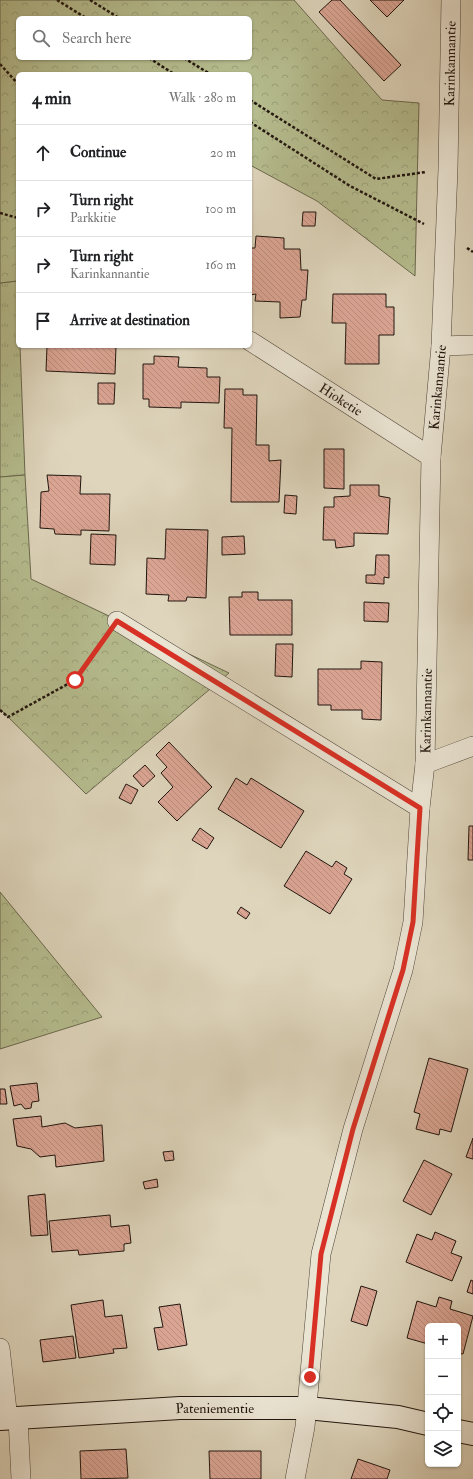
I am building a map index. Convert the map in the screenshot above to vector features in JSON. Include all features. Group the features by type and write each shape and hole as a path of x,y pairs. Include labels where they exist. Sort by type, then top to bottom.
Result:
{"street":[{"name":"Karinkannantie","path":"295,1479 305,1427 321,1254 353,1129 403,970 413,922 420,808 425,764 431,457 441,346 446,236 451,0"},
{"name":"Hioketie","path":"252,342 431,457"},
{"path":"441,346 473,345"},
{"path":"117,621 420,808"},
{"path":"425,764 473,746"},
{"path":"0,1348 9,1419 21,1479"},
{"name":"Pateniementie","path":"9,1419 180,1408 307,1408 398,1417 425,1423"},
{"path":"461,1432 473,1434"}],"path":[{"path":"57,0 83,16"},
{"path":"90,0 116,16"},
{"path":"152,60 171,72"},
{"path":"187,60 207,72"},
{"path":"0,64 16,82"},
{"path":"252,101 376,180 448,169"},
{"path":"252,123 350,186 446,236"},
{"path":"0,213 16,217"},
{"path":"0,710 8,717 75,680 117,621"}],"green space":[{"path":"0,0 294,0 382,100 419,103 415,276 317,201 252,166 252,72 16,72 16,281 0,283"},
{"path":"16,281 16,348 20,348 25,475 0,477 0,283"},
{"path":"25,475 31,579 229,673 86,794 0,709 0,477"},
{"path":"0,892 102,1017 0,1049"}],"building":[{"path":"332,0 340,0 401,65 384,81 319,12"},
{"path":"370,0 404,0 387,17"},
{"path":"303,212 316,212 315,226 302,226"},
{"path":"256,236 284,238 284,249 300,249 301,270 308,270 306,300 302,300 300,317 280,318 280,302 255,301 256,294 252,295 252,248 255,248"},
{"path":"333,294 386,294 386,307 394,307 394,335 379,335 379,364 345,364 346,323 332,323"},
{"path":"47,348 116,348 115,374 46,371"},
{"path":"154,356 179,357 178,367 207,368 207,377 220,377 219,403 181,402 181,408 149,407 149,399 143,399 143,364 154,364"},
{"path":"98,383 115,383 114,404 98,404"},
{"path":"225,389 243,389 243,395 257,395 256,445 269,445 269,461 281,460 279,502 231,502 232,428 224,428"},
{"path":"324,449 344,449 344,489 324,488"},
{"path":"47,475 81,476 80,494 110,494 109,531 81,530 81,535 55,534 54,529 40,528 41,492 49,491"},
{"path":"350,485 379,485 379,496 390,498 388,534 354,533 354,546 336,548 335,540 323,540 324,507 334,507 334,497 350,496"},
{"path":"285,495 297,496 296,514 284,513"},
{"path":"166,529 208,530 206,598 187,597 186,601 168,601 169,595 146,594 147,558 165,559"},
{"path":"91,534 116,535 115,565 90,564"},
{"path":"244,536 245,554 222,555 222,537"},
{"path":"376,555 389,555 389,578 384,577 384,584 366,583 366,575 375,575"},
{"path":"242,592 258,592 258,600 292,600 292,635 230,635 229,597 242,597"},
{"path":"364,602 389,603 388,622 364,621"},
{"path":"276,644 293,644 292,677 275,676"},
{"path":"361,661 382,662 381,720 362,719 362,710 331,710 331,705 318,705 318,669 361,669"},
{"path":"169,742 212,787 177,821 158,802 173,787 161,773 167,767 156,755"},
{"path":"145,765 155,776 143,787 133,776"},
{"path":"236,778 247,785 251,778 304,811 281,848 218,809"},
{"path":"126,784 138,790 131,804 119,798"},
{"path":"469,826 473,826 473,860 468,860"},
{"path":"200,828 214,838 207,849 192,840"},
{"path":"306,851 332,867 336,861 347,868 344,874 352,879 330,914 284,886"},
{"path":"241,907 250,913 246,919 237,913"},
{"path":"429,1058 468,1069 451,1132 440,1129 439,1135 416,1129 420,1114 414,1112"},
{"path":"37,1083 39,1101 32,1102 31,1108 25,1109 21,1104 14,1106 10,1086"},
{"path":"0,1089 5,1089 7,1104 0,1104"},
{"path":"41,1116 42,1127 65,1123 75,1128 102,1125 104,1161 56,1167 55,1155 40,1157 31,1149 17,1146 13,1119"},
{"path":"473,1138 473,1159 466,1157"},
{"path":"173,1151 174,1160 165,1161 163,1152"},
{"path":"424,1160 452,1174 431,1215 403,1201"},
{"path":"157,1179 158,1187 145,1189 143,1182"},
{"path":"45,1194 48,1235 31,1236 28,1196"},
{"path":"110,1215 111,1227 129,1225 131,1243 124,1244 124,1251 79,1255 78,1250 52,1252 49,1221"},
{"path":"435,1232 456,1241 451,1253 462,1257 452,1281 406,1262 417,1234 432,1240"},
{"path":"471,1280 473,1281 473,1294 467,1292"},
{"path":"361,1286 377,1291 367,1326 351,1321"},
{"path":"439,1297 452,1301 450,1309 473,1316 463,1354 461,1354 461,1323 425,1323 425,1343 407,1338 417,1301 436,1307"},
{"path":"103,1300 105,1317 122,1315 127,1348 113,1349 114,1353 79,1358 71,1305"},
{"path":"180,1304 187,1345 158,1350 154,1328 163,1327 159,1307"},
{"path":"73,1336 76,1358 43,1362 40,1340"},
{"path":"126,1449 128,1478 81,1479 80,1451"},
{"path":"209,1451 261,1451 261,1479 210,1479"},
{"path":"358,1459 390,1470 387,1479 351,1479"}],"route":[{"path":"75,680 117,621 420,808 413,922 403,970 353,1129 321,1254 310,1377"}]}
